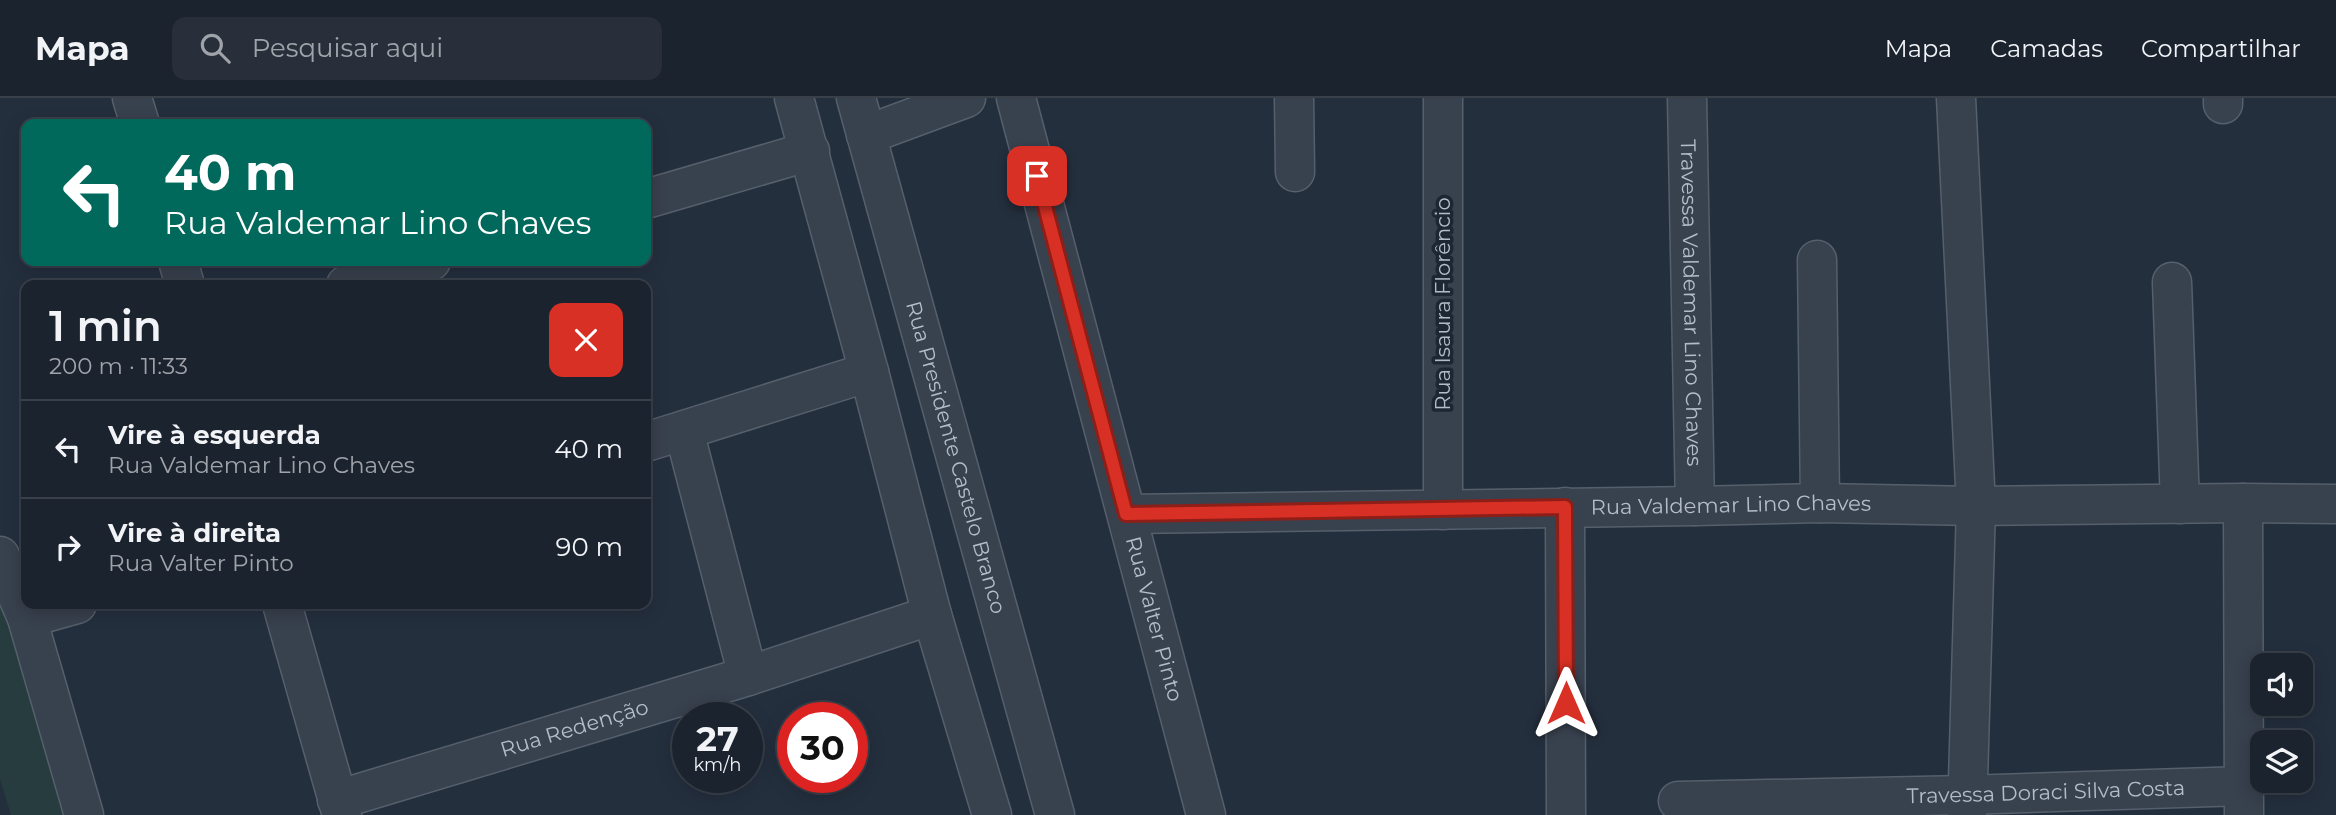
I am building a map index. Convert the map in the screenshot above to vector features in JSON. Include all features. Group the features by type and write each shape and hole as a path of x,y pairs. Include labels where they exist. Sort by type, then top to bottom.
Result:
{"street":[{"path":"132,98 138,119"},
{"path":"794,98 932,615 992,815"},
{"name":"Rua Presidente Castelo Branco","path":"856,98 1055,815"},
{"path":"866,135 966,98"},
{"name":"Rua Valter Pinto","path":"1016,98 1206,815"},
{"path":"1294,98 1294,172"},
{"name":"Rua Isaura Florêncio","path":"1443,98 1443,510"},
{"name":"Travessa Valdemar Lino Chaves","path":"1687,98 1695,506"},
{"path":"1956,98 1976,506 1967,805"},
{"path":"651,198 810,151"},
{"path":"1817,260 1820,503"},
{"path":"364,280 412,266"},
{"path":"2172,282 2180,504"},
{"path":"651,441 869,372"},
{"path":"684,431 748,676"},
{"name":"Rua Valdemar Lino Chaves","path":"1126,514 1820,503 1976,506 2336,504"},
{"path":"2243,503 2244,801"},
{"path":"1565,507 1566,815"},
{"path":"0,556 21,604"},
{"path":"23,609 84,815"},
{"path":"27,618 59,609"},
{"path":"283,609 339,808"},
{"name":"Rua Redenção","path":"339,808 932,615"},
{"name":"Travessa Doraci Silva Costa","path":"1678,801 1967,805 2244,801"}],"green space":[{"path":"0,597 9,619 66,815 11,815 0,779"}],"route":[{"path":"1037,176 1126,514 1565,507 1566,703"}]}
